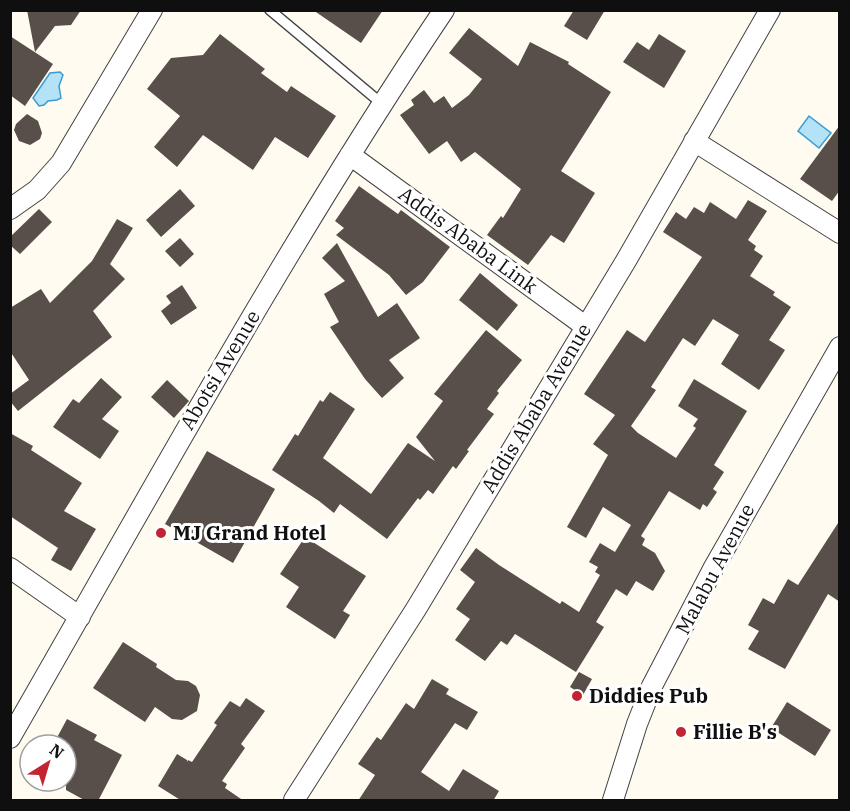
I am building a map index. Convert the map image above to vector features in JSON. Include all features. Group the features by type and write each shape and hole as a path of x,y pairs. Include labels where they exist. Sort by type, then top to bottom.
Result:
{"street":[{"path":"10,209 37,190 61,163 152,10"},
{"name":"Abotsi Avenue","path":"10,738 161,470 381,103 444,10"},
{"name":"Addis Ababa Avenue","path":"294,801 416,609 627,259 770,10"},
{"path":"694,141 840,233"},
{"name":"Addis Ababa Link","path":"350,155 585,326"},
{"name":"Malabu Avenue","path":"613,801 637,724 652,686 713,568 840,347"},
{"path":"10,568 80,617"}],"lane":[{"path":"270,10 381,103"}],"water":[{"path":"60,72 63,75 59,86 61,98 39,106 33,98 50,73"},
{"path":"809,116 831,133 819,148 798,131"}],"building":[{"path":"27,10 81,10 71,25 55,26 35,52"},
{"path":"313,10 383,10 361,43"},
{"path":"574,10 605,10 587,40 564,26"},
{"path":"469,28 518,66 530,42 569,62 568,64 611,92 561,171 595,193 564,243 551,235 528,265 487,235 501,216 503,218 521,189 475,152 461,162 447,141 429,154 400,115 414,105 411,100 424,90 434,103 444,96 452,108 469,95 482,79 449,53"},
{"path":"220,34 265,69 261,73 287,92 291,86 336,116 308,158 275,137 253,170 203,135 177,167 154,147 180,116 147,89 171,58 203,55"},
{"path":"659,34 686,51 664,88 623,62 637,42 649,50"},
{"path":"10,36 53,64 25,106 10,95"},
{"path":"27,114 38,121 42,133 40,139 30,145 19,141 14,130 16,124"},
{"path":"840,125 840,190 832,201 800,179"},
{"path":"359,186 398,214 401,210 450,247 423,282 406,295 389,275 336,235 344,228 335,221"},
{"path":"180,189 195,206 161,237 146,220"},
{"path":"748,200 767,211 748,240 756,246 754,250 763,256 750,276 775,292 773,295 791,307 769,340 785,350 759,390 721,364 739,335 713,319 695,346 683,338 651,387 656,390 631,426 676,458 696,428 693,426 698,419 678,406 694,379 747,411 714,465 724,472 713,489 717,492 707,507 703,504 700,510 669,491 641,536 645,539 642,545 655,553 665,571 653,591 636,581 627,596 616,589 596,622 604,627 576,672 515,634 507,645 501,641 485,661 455,640 470,619 456,609 475,582 460,570 476,548 560,604 562,601 579,612 600,575 595,572 598,567 589,562 600,543 615,552 631,525 603,507 586,538 567,527 608,455 593,444 615,415 584,394 627,330 645,342 702,257 663,232 676,212 686,219 694,207 704,213 710,202 736,219"},
{"path":"39,209 52,222 20,254 10,245 10,237"},
{"path":"117,219 133,228 110,264 125,279 93,311 112,337 18,411 10,401 10,394 29,380 10,351 10,308 41,289 50,303 92,261"},
{"path":"180,238 194,254 180,267 165,251"},
{"path":"337,243 378,317 397,303 420,338 389,360 404,378 382,398 365,379 330,327 339,322 324,294 345,281 322,258"},
{"path":"480,273 518,305 497,331 459,300"},
{"path":"182,285 197,308 171,325 161,311 171,303 166,296"},
{"path":"486,330 522,360 497,391 499,393 487,409 494,414 456,469 453,466 433,494 428,490 420,500 418,498 387,539 340,504 334,513 272,470 295,434 298,436 320,400 323,402 330,392 355,409 323,458 371,494 408,443 435,461 416,437 443,401 434,394"},
{"path":"101,378 122,397 102,419 119,431 100,459 53,427 73,399 79,403"},
{"path":"167,380 189,401 174,418 151,397"},
{"path":"10,433 33,446 31,450 82,483 64,511 96,529 71,571 51,560 58,548 10,516"},
{"path":"207,451 275,489 233,563 165,524"},
{"path":"840,520 840,602 828,594 785,669 748,649 759,631 748,625 763,598 774,604 788,579 798,585"},
{"path":"305,537 366,576 343,611 350,615 335,639 286,607 299,587 280,574"},
{"path":"123,642 157,664 156,667 176,680 188,681 196,686 200,695 197,711 182,720 172,719 155,707 145,722 93,688"},
{"path":"579,672 592,679 583,695 570,687"},
{"path":"432,679 449,689 446,694 478,712 467,730 455,723 421,772 449,791 463,769 499,791 493,801 358,801 375,775 358,764 377,737 381,740 406,703 414,709"},
{"path":"246,698 265,711 241,744 245,748 222,781 227,784 225,788 244,801 182,801 158,786 177,754 187,762 188,760 192,762 217,725 214,723 230,701 240,707"},
{"path":"787,702 831,730 815,756 771,728"},
{"path":"67,719 97,735 94,740 122,755 98,801 86,801 71,793 78,793 78,733 59,733"}],"place":[{"name":"MJ Grand Hotel","path":"161,533"},
{"name":"Diddies Pub","path":"577,696"},
{"name":"Fillie B's","path":"681,732"}]}
